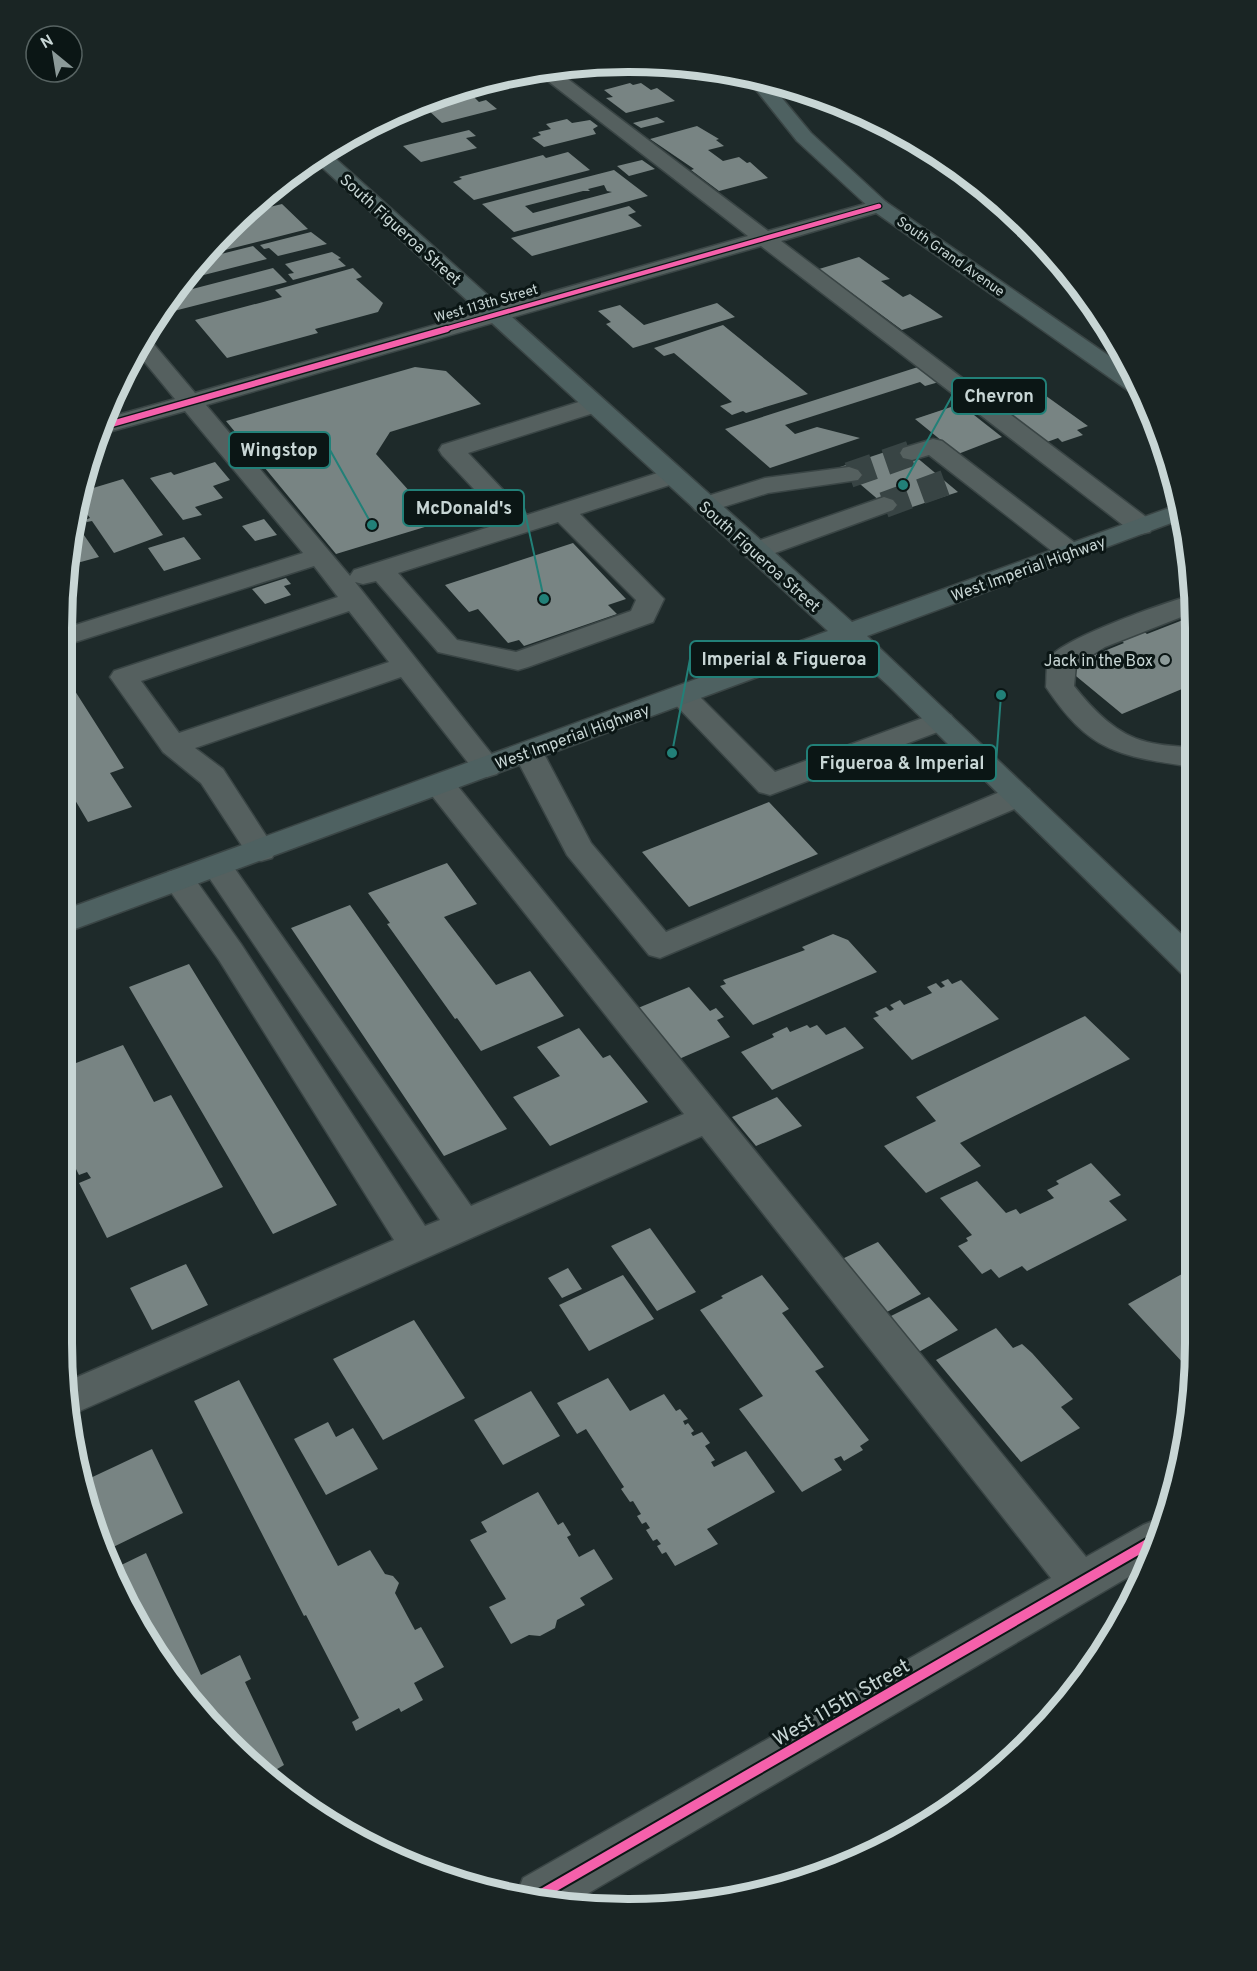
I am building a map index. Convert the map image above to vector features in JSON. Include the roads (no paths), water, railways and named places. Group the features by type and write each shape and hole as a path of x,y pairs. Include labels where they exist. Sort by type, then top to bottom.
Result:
{"main road":[{"name":"South Grand Avenue","path":"764,89 804,137 879,206 1126,379"},
{"name":"South Figueroa Street","path":"327,161 941,721 1185,957"},
{"name":"West Imperial Highway","path":"72,919 1173,514"}],"street":[{"path":"554,77 1141,526"},
{"name":"West 113th Street","path":"111,424 879,206"},
{"path":"147,351 320,556 487,767"},
{"path":"522,525 451,450 594,405"},
{"path":"912,453 933,446 958,478 1070,552"},
{"path":"704,505 765,486 849,475"},
{"path":"261,851 212,776 173,745 124,677 348,592 381,570 673,476"},
{"path":"755,550 884,505"},
{"path":"381,570 448,646 518,661 643,616 650,599 563,512"},
{"path":"72,635 320,556"},
{"path":"1184,607 1095,641 1062,661 1059,687 1079,714 1105,734 1141,750 1185,757"},
{"path":"173,745 407,665"},
{"path":"682,695 770,785 941,721"},
{"path":"528,752 578,848 660,947 1018,796"},
{"path":"440,785 1081,1583"},
{"path":"218,866 464,1226"},
{"path":"179,880 230,952 418,1245"},
{"path":"75,1396 708,1118"},
{"name":"West 115th Street","path":"545,1892 1147,1545"}],"tunnel":[{"path":"849,475 912,453"},
{"path":"884,505 947,482"}],"place":[{"name":"Chevron","path":"903,485"},
{"name":"Wingstop","path":"372,525"},
{"name":"McDonald's","path":"544,599"},
{"name":"Jack in the Box","path":"1165,660"},
{"name":"Figueroa & Imperial","path":"1001,695"},
{"name":"Imperial & Figueroa","path":"672,753"}]}
